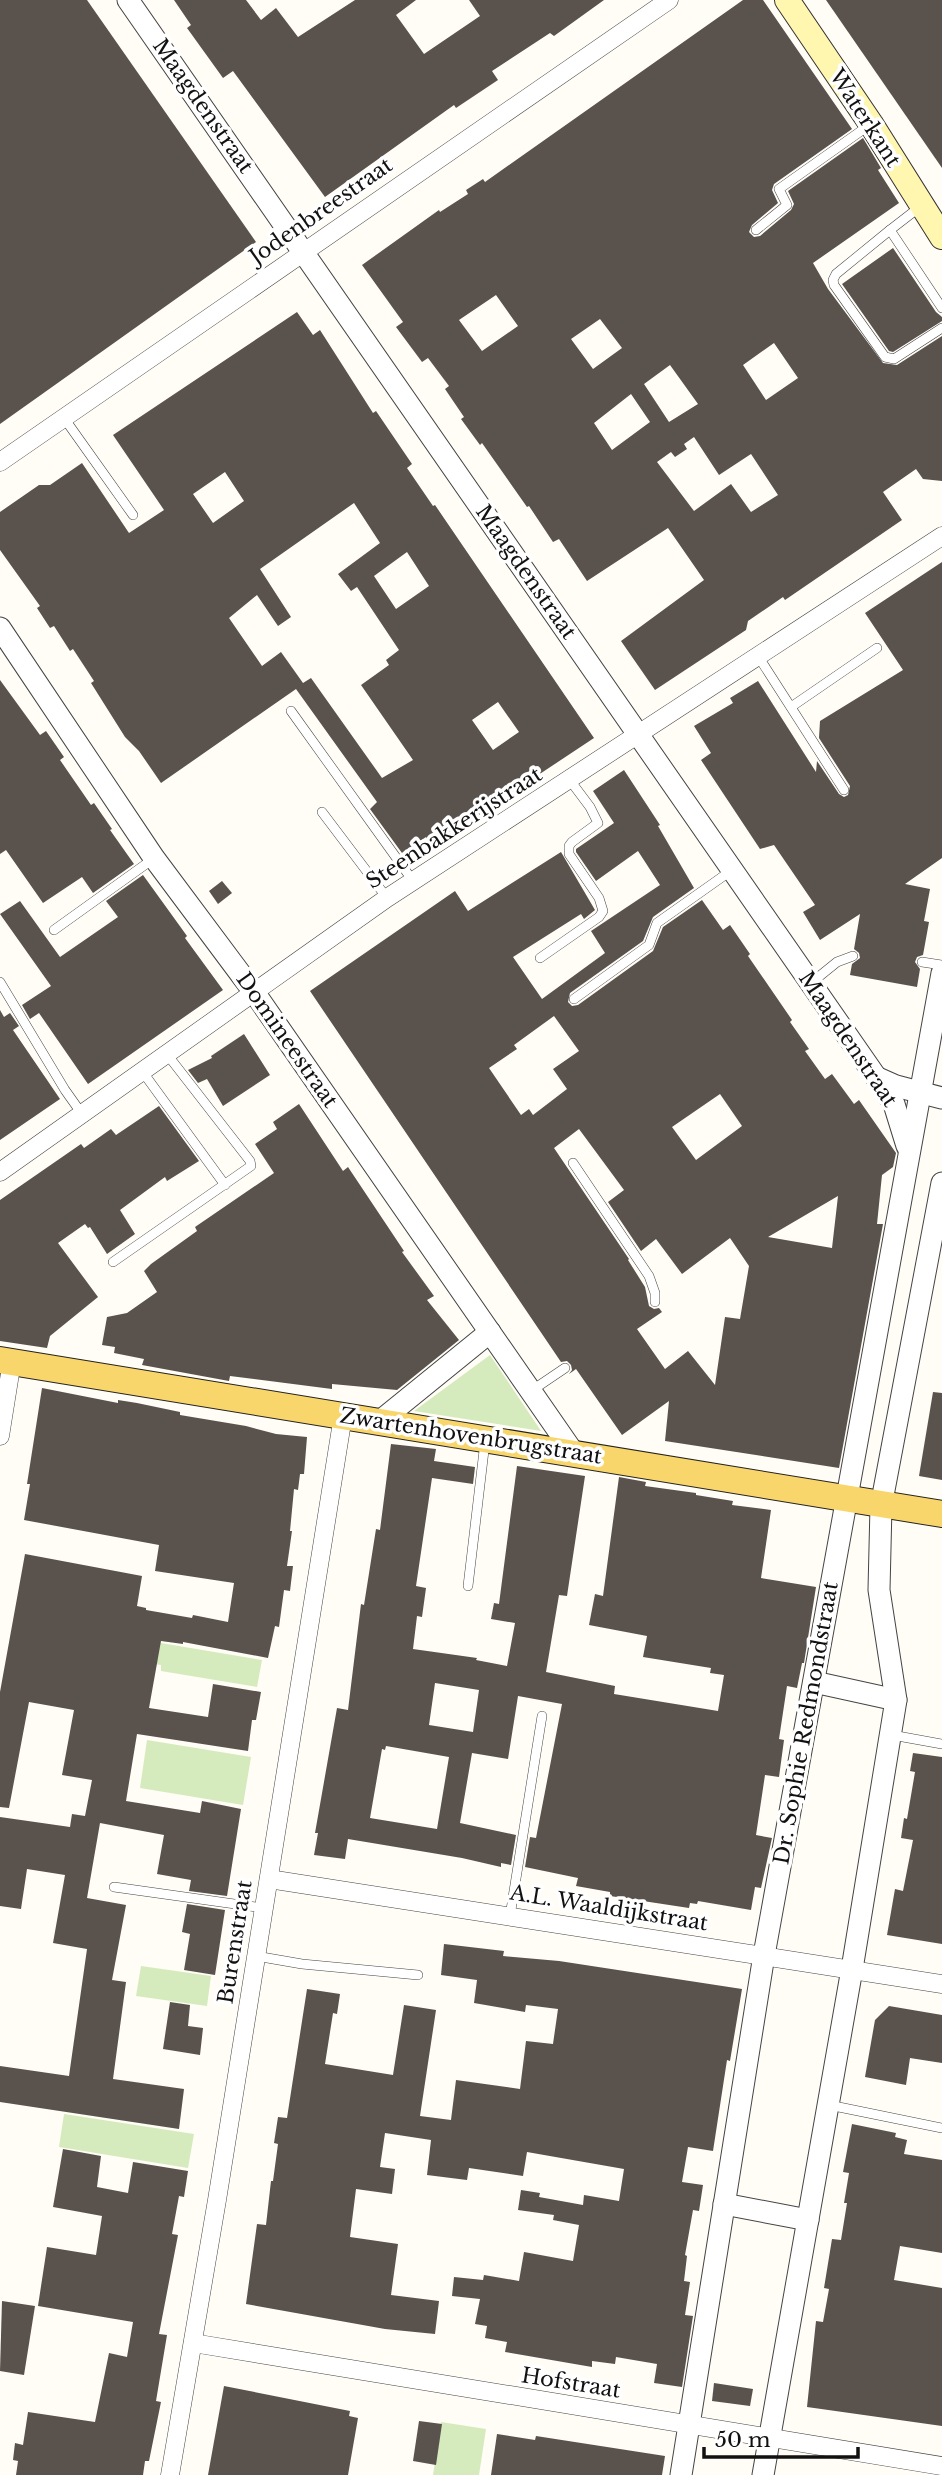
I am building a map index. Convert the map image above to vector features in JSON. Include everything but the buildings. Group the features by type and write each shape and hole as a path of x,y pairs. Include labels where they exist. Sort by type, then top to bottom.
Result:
{"main road":[{"name":"Waterkant","path":"787,0 871,124 942,237"},
{"name":"Zwartenhovenbrugstraat","path":"6,1361 942,1514"}],"street":[{"name":"Maagdenstraat","path":"128,0 876,1077 894,1104 909,1152"},
{"name":"Jodenbreestraat","path":"0,462 669,0"},
{"name":"Steenbakkerijstraat","path":"0,1172 387,898 942,536"},
{"name":"Domineestraat","path":"0,628 154,858 254,992 573,1452"},
{"name":"Dr. Sophie Redmondstraat","path":"681,2475 764,1955 942,973"},
{"path":"876,1077 895,1086 942,1098"},
{"path":"764,2475 852,1969 895,1700 879,1590 881,1506 942,1183"},
{"path":"383,1422 384,1418 490,1332"},
{"path":"0,1436 6,1361"},
{"name":"Burenstraat","path":"170,2475 343,1416"},
{"path":"814,1682 895,1700"},
{"name":"A.L. Waaldijkstraat","path":"269,1879 942,1984"},
{"path":"724,2204 808,2220"},
{"name":"Hofstraat","path":"193,2343 942,2466"}],"lane":[{"path":"757,230 787,205 779,189 871,124"},
{"path":"922,205 836,274 833,280 885,357 889,359 894,359 942,328"},
{"path":"890,230 942,308"},
{"path":"64,418 133,515"},
{"path":"791,707 877,648"},
{"path":"758,656 844,790"},
{"path":"291,711 413,881"},
{"path":"540,958 599,917 603,911 599,898 569,854 572,842 598,823 590,807 569,779"},
{"path":"322,812 387,898"},
{"path":"54,930 154,858"},
{"path":"575,999 649,945 657,923 732,870"},
{"path":"810,983 837,962 853,956"},
{"path":"922,962 942,965"},
{"path":"1,986 82,1114"},
{"path":"113,1262 251,1166 250,1161 166,1053"},
{"path":"142,1071 225,1185"},
{"path":"573,1163 649,1276 655,1302"},
{"path":"531,1391 565,1368"},
{"path":"468,1586 485,1440"},
{"path":"510,1916 542,1716"},
{"path":"890,1735 942,1744"},
{"path":"114,1887 263,1908"},
{"path":"256,1956 302,1964 418,1975"},
{"path":"829,2105 942,2128"}],"green space":[{"path":"490,1355 541,1431 414,1411"},
{"path":"143,1640 262,1660 257,1687 161,1671 161,1665 140,1662"},
{"path":"147,1740 251,1757 243,1805 140,1788"},
{"path":"141,1966 211,1976 207,2006 136,1996"},
{"path":"64,2114 194,2134 188,2168 59,2147"},
{"path":"441,2422 486,2429 479,2475 433,2475"}]}
